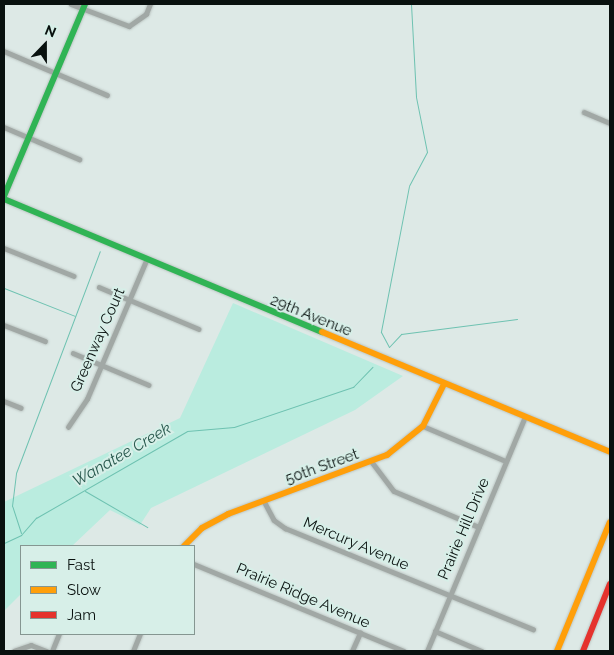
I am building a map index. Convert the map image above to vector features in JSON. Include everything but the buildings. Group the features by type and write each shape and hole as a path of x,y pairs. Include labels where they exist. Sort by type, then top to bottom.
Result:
{"main road":[{"path":"4,197 84,6"},
{"name":"29th Avenue","path":"4,197 146,261 610,452"},
{"name":"50th Street","path":"185,545 213,521 372,462 400,447 423,426 444,384"},
{"path":"557,651 610,522"},
{"path":"584,651 610,584"}],"street":[{"path":"71,4 84,6 128,26 146,14 150,4"},
{"path":"4,51 107,95"},
{"path":"584,112 610,123"},
{"path":"4,126 79,160"},
{"path":"4,248 74,276"},
{"name":"Greenway Court","path":"68,427 102,365 146,261"},
{"path":"99,287 199,328"},
{"path":"4,325 45,341"},
{"path":"73,353 149,385"},
{"path":"4,401 21,408"},
{"name":"Prairie Hill Drive","path":"426,651 525,417"},
{"path":"423,426 506,461"},
{"path":"372,462 394,491 478,527"},
{"name":"Mercury Avenue","path":"264,501 274,520 285,528 533,630"},
{"name":"Prairie Ridge Avenue","path":"195,564 404,651"},
{"path":"435,631 482,651"},
{"path":"352,651 360,633"},
{"path":"52,651 59,635"},
{"path":"133,651 140,635"},
{"path":"14,651 31,645 47,651"}],"green space":[{"path":"233,303 403,376 355,410 151,508 140,525 110,510 73,545 20,545 20,595 4,611 4,502 180,418"}],"waterway":[{"name":"Wanatee Creek","path":"411,4 416,97 427,152 409,186 381,332 389,347 401,334 517,319"},
{"path":"21,533 12,506 16,473 100,251"},
{"path":"4,288 75,316"},
{"name":"Wanatee Creek","path":"4,543 21,535 36,518 187,431 234,427 353,387 372,367"},
{"path":"85,491 147,527"}],"traffic: fast":[{"path":"4,196 85,4"},
{"path":"4,199 322,332"}],"traffic: slow":[{"path":"322,332 610,452"},
{"path":"185,545 202,528 228,514 387,455 423,426 444,384"},
{"path":"557,651 610,522"}],"traffic: jam":[{"path":"583,651 610,584"}]}
